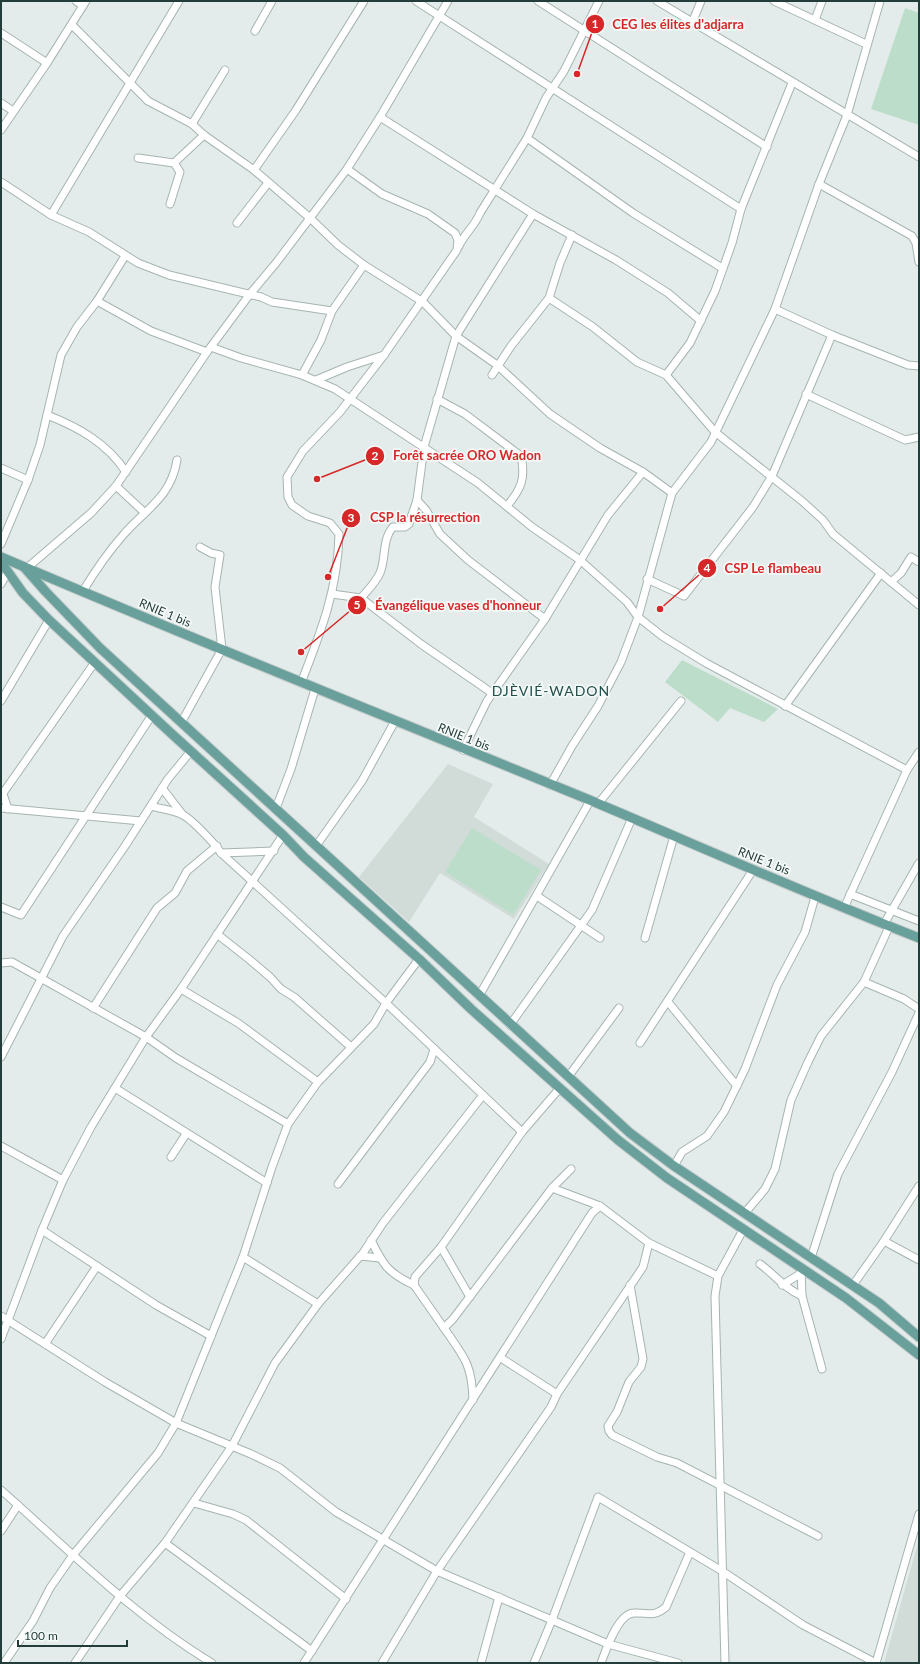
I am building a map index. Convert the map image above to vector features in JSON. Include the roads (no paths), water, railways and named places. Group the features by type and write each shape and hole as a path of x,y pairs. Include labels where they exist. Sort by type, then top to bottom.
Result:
{"main road":[{"name":"RNIE 1 bis","path":"1,557 315,689 594,802 815,897 919,938"},
{"path":"1,562 7,573 22,593 49,620 283,835 304,857 419,958 471,1009 618,1140 654,1169 800,1271 846,1298 919,1355"},
{"path":"25,567 46,592 100,648 276,808 510,1025 630,1133 674,1166 744,1214 853,1285 888,1311 919,1337"}],"street":[{"path":"1,130 47,63 85,3 76,1"},
{"path":"51,215 179,1"},
{"path":"255,31 272,1"},
{"path":"254,170 296,110 364,1"},
{"path":"416,1 554,88 741,210"},
{"path":"25,567 85,518 116,486 209,350 250,294 276,263 347,169 380,117 448,1"},
{"path":"538,1 766,147"},
{"path":"301,683 329,608 336,580 339,534 330,523 308,516 292,505 288,497 288,477 303,451 351,399 384,355 457,250 464,236 477,221 480,213 496,190 527,138 546,98 564,71 599,1"},
{"path":"657,1 919,158"},
{"path":"692,23 701,1"},
{"path":"774,1 866,44"},
{"path":"815,20 822,1"},
{"path":"550,785 572,746 598,706 621,662 638,618 647,579 672,493 704,452 775,309 819,184 847,115 866,44 880,1"},
{"path":"72,25 148,101 192,124 204,135 254,170 310,218 330,239 364,265 422,302 456,336 498,365 550,414 600,448 643,472 672,493"},
{"path":"1,33 47,63"},
{"path":"192,124 225,70"},
{"path":"666,375 690,343 701,321 732,243 741,210 792,83"},
{"path":"1,103 13,111"},
{"path":"380,117 533,214 616,260 668,293 701,321"},
{"path":"174,163 204,135"},
{"path":"527,138 633,213 722,268"},
{"path":"138,158 174,163 180,172 170,204"},
{"path":"347,169 382,194 428,214 455,234 458,240 457,250"},
{"path":"1,182 51,215 88,232 125,256 169,275 250,294 272,302 332,311"},
{"path":"237,223 268,183"},
{"path":"819,184 912,236 916,243 919,262"},
{"path":"361,598 380,573 387,537 391,529 409,524 417,500 424,446 456,336 533,214"},
{"path":"492,375 549,298 560,264 572,235"},
{"path":"1,544 28,480 40,446 61,355 77,327 97,301 125,256"},
{"path":"302,375 321,340 332,311 364,265"},
{"path":"549,298 593,327 637,362 666,375 715,432 772,476 823,520 833,534 919,605"},
{"path":"97,301 151,330 209,350 302,375 316,380 351,399 478,483 532,527 580,560 627,602 638,618 662,636 706,663 907,770"},
{"path":"775,309 832,335 908,365 919,366"},
{"path":"647,579 684,596 753,507 772,476 832,335"},
{"path":"316,380 347,367 384,355"},
{"path":"806,394 905,440 919,438"},
{"path":"437,399 465,414 521,456 524,469 522,481 518,493 507,506"},
{"path":"47,415 66,422 89,435 104,448 126,472"},
{"path":"83,591 113,546 145,513 158,502 169,487 177,460"},
{"path":"1,468 28,480"},
{"path":"463,750 492,693 545,619 608,515 643,472"},
{"path":"116,486 145,513"},
{"path":"417,500 426,510 440,534 468,560 545,619"},
{"path":"412,515 430,518"},
{"path":"181,723 222,649 215,587 220,555 211,553 200,547"},
{"path":"891,582 901,573 911,557 919,562"},
{"path":"1,584 7,573"},
{"path":"785,706 881,574"},
{"path":"332,594 361,598 421,644 492,693"},
{"path":"1,701 49,620"},
{"path":"95,662 2,795 5,808 141,821"},
{"path":"276,808 286,786 315,689"},
{"path":"479,996 594,802 681,701"},
{"path":"1,907 22,915 152,715"},
{"path":"316,846 362,782 395,721"},
{"path":"1,1057 63,936 162,788 191,751"},
{"path":"844,908 907,770 919,752"},
{"path":"162,788 182,814 217,846 221,853 254,881 386,1003 522,1132"},
{"path":"151,806 182,814"},
{"path":"510,1025 592,910 632,818"},
{"path":"1,1338 9,1322 42,1230 63,1180 115,1088 146,1038 254,881 283,835"},
{"path":"645,938 674,836"},
{"path":"93,1008 157,908 175,893 187,871 217,846"},
{"path":"221,853 274,850"},
{"path":"744,1214 765,1189 775,1169 791,1100 821,1036 864,982 892,910 919,863"},
{"path":"640,1043 753,870"},
{"path":"850,894 919,921"},
{"path":"537,896 600,938"},
{"path":"674,1166 682,1152 707,1136 724,1112 737,1086 777,985 805,932 815,897"},
{"path":"217,934 270,977 281,989 294,997 351,1047"},
{"path":"4,1663 33,1621 50,1588 74,1555 158,1453 176,1423 243,1257 266,1183 288,1124 318,1082 374,1024 386,1003 419,958"},
{"path":"1,963 12,962 146,1038 176,1058 288,1124"},
{"path":"864,982 904,999 919,1009"},
{"path":"181,989 238,1024 318,1082"},
{"path":"668,1002 737,1086"},
{"path":"568,1077 619,1008"},
{"path":"811,1258 838,1174 892,1072 919,1013"},
{"path":"338,1184 430,1062 434,1049"},
{"path":"430,1062 443,1057"},
{"path":"115,1088 266,1183"},
{"path":"414,1285 415,1277 441,1247 522,1132 559,1089"},
{"path":"79,1661 120,1596 145,1564 165,1543 232,1446 275,1363 318,1304 360,1256 484,1095"},
{"path":"170,1157 186,1134"},
{"path":"1,1146 63,1180"},
{"path":"444,1328 470,1297 552,1188 572,1169"},
{"path":"853,1285 884,1241 919,1186"},
{"path":"552,1188 600,1206 650,1243 718,1276"},
{"path":"591,1203 592,1214"},
{"path":"304,1663 592,1214 600,1206"},
{"path":"42,1230 156,1305 211,1336"},
{"path":"724,1663 721,1487 715,1296 718,1276 743,1230"},
{"path":"371,1240 380,1258 391,1273 414,1285 466,1359 472,1380 472,1400"},
{"path":"884,1241 919,1260"},
{"path":"382,1663 437,1571 551,1407 557,1394 643,1267 650,1243"},
{"path":"441,1247 470,1297"},
{"path":"360,1256 380,1258"},
{"path":"243,1257 318,1304"},
{"path":"760,1264 774,1274 782,1285 792,1292 802,1296"},
{"path":"45,1344 97,1266"},
{"path":"782,1285 800,1271"},
{"path":"800,1271 802,1296 822,1369"},
{"path":"630,1285 643,1359 641,1367 629,1382 617,1412 608,1426 609,1431 612,1435 657,1457 677,1463 818,1536"},
{"path":"1,1316 105,1382 176,1423 280,1468 336,1512 437,1571 608,1644 678,1663"},
{"path":"501,1358 557,1394"},
{"path":"1,1490 120,1596 184,1646 212,1663"},
{"path":"534,1663 552,1620 598,1497 722,1571 803,1625 876,1663 919,1514"},
{"path":"194,1503 233,1514 246,1520 346,1599"},
{"path":"1,1531 18,1505"},
{"path":"165,1543 312,1651"},
{"path":"601,1663 608,1644 622,1618 634,1612 653,1614 660,1612 666,1607 690,1552"},
{"path":"481,1663 500,1597"}],"place":[{"name":"CEG les élites d'adjarra","path":"577,74"},
{"name":"Forêt sacrée ORO Wadon","path":"317,479"},
{"name":"CSP la résurrection","path":"328,577"},
{"name":"CSP Le flambeau","path":"660,609"},
{"name":"Évangélique vases d'honneur","path":"301,652"}],"district":[{"name":"DJÈVIÉ-WADON","path":"551,691"}]}
